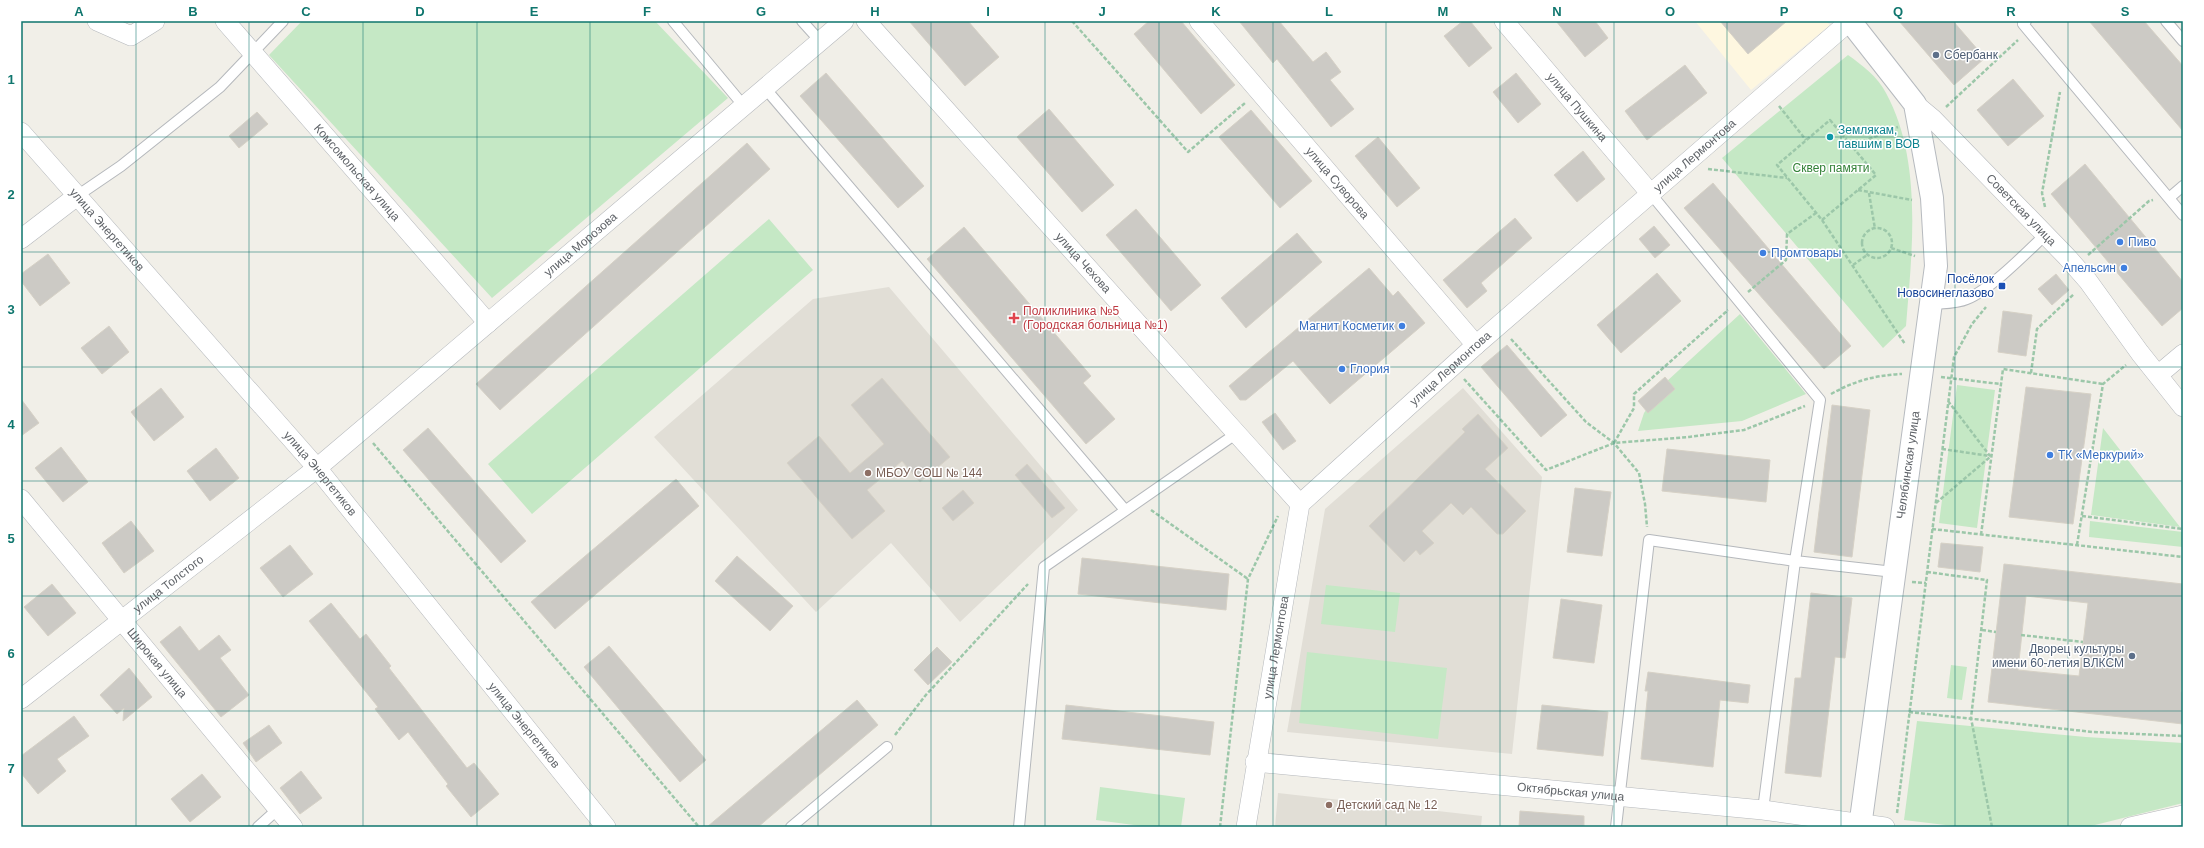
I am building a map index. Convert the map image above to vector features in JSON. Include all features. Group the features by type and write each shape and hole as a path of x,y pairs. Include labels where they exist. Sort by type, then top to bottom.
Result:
{"street":[{"path":"96,21 131,36 155,21"},
{"name":"Комсомольская улица","path":"225,21 252,54 488,324"},
{"name":"улица Морозова","path":"317,468 363,431 844,21"},
{"name":"улица Чехова","path":"866,21 1300,504"},
{"name":"улица Суворова","path":"1199,21 1476,345"},
{"name":"улица Пушкина","path":"1504,21 1651,194"},
{"name":"улица Лермонтова","path":"1246,827 1255,762 1300,504 1476,345 1850,21"},
{"name":"Советская улица","path":"1850,21 1915,104 1933,119 2049,238 2088,281 2140,353 2183,407"},
{"name":"Челябинская улица","path":"1860,826 1920,374 1936,266 1932,198 1915,104"},
{"name":"улица Энергетиков","path":"21,132 317,468 606,827"},
{"path":"21,239 77,196"},
{"path":"2158,375 2183,354"},
{"name":"улица Толстого","path":"21,700 317,468"},
{"name":"Широкая улица","path":"21,499 293,827"},
{"name":"Октябрьская улица","path":"1255,762 1763,810 1860,826 1890,823"},
{"path":"2130,827 2183,815"}],"lane":[{"path":"77,196 121,166 220,88 283,21"},
{"path":"673,21 744,105"},
{"path":"802,21 820,41"},
{"path":"2166,21 2183,41"},
{"path":"2025,22 2064,73 2183,215"},
{"path":"764,88 1125,510"},
{"path":"2169,198 2183,186"},
{"path":"1651,194 1820,400 1795,561 1763,810"},
{"path":"1931,304 1957,302 1969,298 1998,278 2049,238"},
{"path":"1019,827 1044,567 1237,433"},
{"path":"1616,827 1648,540 1795,561 1894,572"},
{"path":"791,827 887,747"},
{"path":"258,827 278,809"}],"path":[{"path":"1072,21 1188,152 1259,91"},
{"path":"1933,119 2017,42 2025,22"},
{"path":"2049,238 2042,192 2064,73"},
{"path":"1852,146 1897,128 1915,104"},
{"path":"1782,109 1806,140"},
{"path":"1822,220 1876,175 1830,120 1777,165 1822,220 1899,333"},
{"path":"1701,168 1787,178"},
{"path":"1857,190 1910,200"},
{"path":"1869,193 1875,229"},
{"path":"2075,266 2149,201 2169,198"},
{"path":"1614,443 1634,408 1634,394 1786,260 1787,234 1816,213"},
{"path":"1875,229 1880,229 1891,238 1891,248 1885,256 1880,258 1867,255 1862,246 1863,237 1866,233 1875,229"},
{"path":"1891,248 1912,254"},
{"path":"1853,265 1867,255"},
{"path":"2031,373 2037,329 2088,281"},
{"path":"1890,823 1909,712 1954,357 1972,324 1988,305"},
{"path":"1499,325 1586,422 1614,443 1638,473 1645,504 1648,540"},
{"path":"2078,545 2103,384 2140,353"},
{"path":"1981,535 2003,369 2103,384"},
{"path":"1461,376 1546,470 1614,443 1689,437 1744,430 1820,400 1848,384 1878,375 1920,374 2000,384"},
{"path":"1948,401 1991,456"},
{"path":"363,431 699,827"},
{"path":"1942,450 1991,456"},
{"path":"1936,503 1991,456"},
{"path":"1139,502 1248,579"},
{"path":"1220,827 1248,579 1280,510"},
{"path":"2082,516 2183,529"},
{"path":"1932,529 2183,557"},
{"path":"887,747 925,696 1044,567"},
{"path":"1927,572 1987,580 1971,718 1992,827"},
{"path":"1982,630 1996,632"},
{"path":"2021,634 2083,642"},
{"path":"1909,712 2093,732 2183,736"}],"shaded area":[{"path":"1695,21 1826,21 1830,25 1751,90"},
{"name":"МБОУ СОШ № 144","path":"889,287 1078,510 960,622 891,543 816,612 654,437 813,299"},
{"path":"1463,388 1542,477 1512,754 1287,732 1325,509"},
{"name":"Детский сад № 12","path":"1278,793 1482,816 1481,827 1275,827"}],"green space":[{"path":"302,21 655,21 728,98 492,298 269,55"},
{"name":"Сквер памяти","path":"1848,55 1864,67 1883,87 1898,119 1906,148 1910,177 1912,237 1906,326 1883,348 1722,158"},
{"path":"769,219 813,270 532,514 488,464"},
{"path":"1740,314 1806,394 1742,421 1638,431 1644,413 1666,382"},
{"path":"1957,385 1995,390 1977,528 1939,523"},
{"path":"2103,428 2180,527 2091,515"},
{"path":"2090,521 2183,532 2183,547 2089,537"},
{"path":"1326,585 1400,593 1395,632 1321,624"},
{"path":"1307,652 1447,668 1438,739 1299,723"},
{"path":"1951,665 1967,667 1962,700 1947,698"},
{"path":"1917,721 2086,737 2183,743 2183,803 2087,827 1962,827 1904,820"},
{"path":"1100,787 1185,798 1181,827 1149,827 1096,820"}],"building":[{"path":"909,21 968,21 999,57 965,86"},
{"path":"1149,21 1181,21 1235,85 1201,114 1134,34"},
{"path":"1239,21 1279,21 1313,62 1326,52 1341,72 1330,80 1354,109 1331,127 1277,59 1273,63"},
{"path":"1463,21 1470,21 1492,48 1469,67 1444,36"},
{"path":"1556,21 1595,21 1608,38 1585,57"},
{"path":"1720,21 1787,21 1748,54"},
{"path":"1899,21 1953,21 1985,58 1954,85"},
{"path":"2089,21 2144,21 2183,66 2183,131"},
{"path":"1685,65 1707,93 1647,140 1625,111"},
{"path":"826,73 924,186 898,208 800,96"},
{"path":"1516,73 1541,104 1518,123 1493,92"},
{"path":"2013,79 2044,116 2008,146 1977,110"},
{"path":"1049,109 1114,185 1082,212 1017,137"},
{"path":"1251,110 1312,181 1280,208 1219,137"},
{"path":"257,112 268,124 239,148 229,136"},
{"path":"1378,137 1420,188 1397,207 1355,156"},
{"path":"747,143 770,169 500,410 476,384"},
{"path":"1583,151 1605,179 1577,202 1554,175"},
{"path":"2085,164 2183,282 2183,308 2162,326 2051,194"},
{"path":"1713,183 1851,346 1824,369 1684,208"},
{"path":"1136,209 1201,285 1171,311 1106,235"},
{"path":"1515,218 1532,238 1481,283 1487,291 1467,308 1443,280"},
{"path":"1654,226 1670,245 1655,258 1639,239"},
{"path":"964,227 1091,376 1083,383 1115,419 1086,444 927,259"},
{"path":"1297,233 1322,262 1246,328 1221,298"},
{"path":"48,254 70,283 40,306 21,281 21,274"},
{"path":"1369,268 1393,296 1398,291 1425,323 1330,404 1293,361 1246,400 1240,400 1229,386"},
{"path":"1657,273 1681,301 1621,353 1597,325"},
{"path":"2056,274 2069,290 2052,305 2038,289"},
{"path":"2003,311 2032,315 2026,356 1998,352"},
{"path":"109,326 129,352 102,374 81,348"},
{"path":"1507,345 1567,415 1541,437 1481,367"},
{"path":"1665,377 1675,389 1648,413 1638,401"},
{"path":"882,378 950,457 920,482 902,461 867,490 885,511 852,539 787,463 819,436 850,473 884,444 851,405"},
{"name":"ТК «Меркурий»","path":"2026,387 2091,394 2073,524 2009,517"},
{"path":"161,388 184,417 154,441 131,412"},
{"path":"21,399 39,423 21,436"},
{"path":"1832,405 1870,410 1852,557 1814,552"},
{"path":"1275,413 1296,441 1283,450 1262,422"},
{"path":"1478,414 1508,448 1485,469 1526,511 1503,534 1497,534 1471,507 1463,515 1451,503 1422,531 1434,543 1420,555 1416,550 1404,562 1369,526 1465,432 1462,429"},
{"path":"428,428 526,541 501,563 403,450"},
{"path":"61,447 88,482 63,502 35,468"},
{"path":"216,448 239,478 210,501 187,471"},
{"path":"1667,449 1770,460 1766,502 1662,491"},
{"path":"1027,464 1065,508 1052,518 1015,475"},
{"path":"676,479 699,506 555,629 531,602"},
{"path":"1575,488 1611,492 1602,556 1567,552"},
{"path":"963,490 974,503 953,521 942,508"},
{"path":"131,521 154,551 124,573 102,543"},
{"path":"1941,543 1983,547 1980,572 1938,567"},
{"path":"290,545 313,574 283,597 260,568"},
{"path":"737,556 793,606 770,631 715,581"},
{"path":"1082,558 1229,574 1226,610 1078,594"},
{"name":"Дворец культуры имени 60-летия ВЛКСМ","path":"2004,564 2183,584 2181,692 2183,692 2183,724 1988,702","holes":["2026,596 2088,603 2079,676 2018,670"]},
{"path":"52,584 76,613 48,636 24,607"},
{"path":"1811,593 1852,598 1845,658 1835,657 1821,777 1785,773 1795,678 1801,678"},
{"path":"1561,599 1602,605 1594,663 1553,658"},
{"path":"331,603 360,639 366,634 391,666 389,668 467,768 474,763 499,794 471,817 446,786 448,784 408,732 399,740 375,709 378,707 309,621"},
{"path":"180,626 199,651 219,635 231,650 220,658 249,695 221,717 160,642"},
{"path":"609,646 706,760 680,782 584,667"},
{"path":"937,647 952,662 928,685 914,670"},
{"path":"129,668 152,697 123,721 124,708 117,714 100,695"},
{"path":"1648,672 1750,685 1748,703 1720,700 1713,767 1641,759 1648,691 1645,691"},
{"path":"857,700 878,725 758,827 707,827"},
{"path":"1066,705 1214,722 1210,755 1062,739"},
{"path":"1542,705 1608,712 1603,756 1537,749"},
{"path":"74,716 89,736 57,759 66,771 38,794 21,773 21,756"},
{"path":"269,725 282,743 256,762 243,743"},
{"path":"301,771 322,798 300,814 280,788"},
{"path":"202,774 221,797 190,822 171,799"},
{"path":"1520,811 1584,816 1584,827 1519,827"}],"place":[{"name":"Сбербанк","path":"1936,55"},
{"name":"Землякам, павшим в ВОВ","path":"1830,137"},
{"name":"Пиво","path":"2120,242"},
{"name":"Промтовары","path":"1763,253"},
{"name":"Апельсин","path":"2124,268"},
{"name":"Посёлок Новосинеглазово","path":"2002,286"},
{"name":"Поликлиника №5 (Городская больница №1)","path":"1014,318"},
{"name":"Магнит Косметик","path":"1402,326"},
{"name":"Глория","path":"1342,369"},
{"name":"ТК «Меркурий»","path":"2050,455"},
{"name":"МБОУ СОШ № 144","path":"868,473"},
{"name":"Дворец культуры имени 60-летия ВЛКСМ","path":"2132,656"},
{"name":"Детский сад № 12","path":"1329,805"}]}
